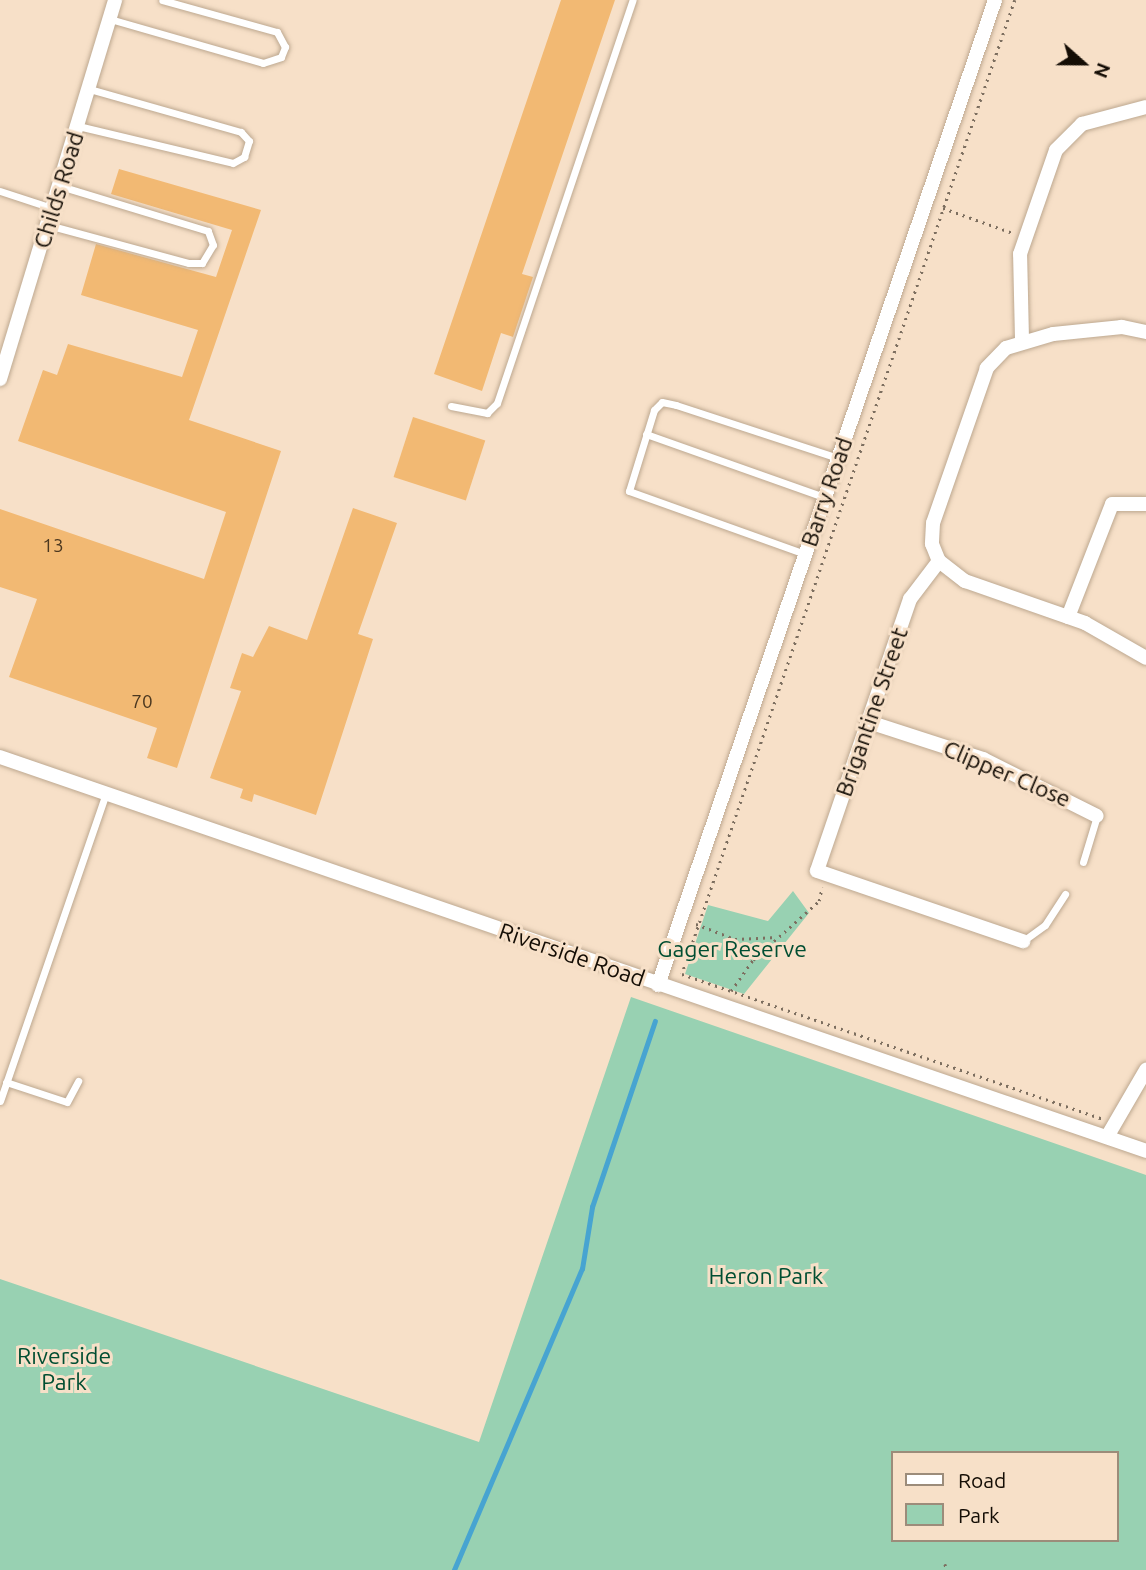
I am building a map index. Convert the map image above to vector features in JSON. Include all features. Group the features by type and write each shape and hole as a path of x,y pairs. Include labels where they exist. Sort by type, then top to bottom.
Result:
{"street":[{"name":"Childs Road","path":"0,379 115,0"},
{"name":"Barry Road","path":"658,985 995,0"},
{"path":"1022,339 1020,254 1056,150 1082,124 1146,107"},
{"path":"1146,332 1122,327 1022,339 987,368 933,523 939,561 965,581 1068,617 1146,658"},
{"path":"1068,617 1112,505 1146,504"},
{"name":"Brigantine Street","path":"817,871 909,599 939,561"},
{"name":"Clipper Close","path":"869,722 983,759 1097,816"},
{"name":"Riverside Road","path":"0,757 658,985 1111,1130 1146,1151"},
{"path":"817,871 1023,941"},
{"path":"1111,1130 1146,1070"}],"lane":[{"path":"110,19 263,63 281,57 285,47 277,32 162,0"},
{"path":"451,405 487,413 497,403 633,0"},
{"path":"78,126 233,163 244,157 249,141 241,132 89,89"},
{"path":"48,225 189,263 202,263 214,245 208,231 60,186"},
{"path":"0,191 53,208"},
{"path":"806,554 635,495 629,486 646,434 662,402 838,458"},
{"path":"646,434 825,497"},
{"path":"0,1101 106,794"},
{"name":"Clipper Close","path":"1083,862 1097,816"},
{"path":"1023,941 1045,925 1065,894"},
{"path":"6,1082 67,1102 78,1081"}],"path":[{"path":"1015,0 696,924 682,974 1111,1130"},
{"path":"943,208 1014,233"},
{"path":"731,992 777,937 824,893 817,871"},
{"path":"696,924 736,939 777,937"},
{"path":"945,1564 947,1570"}],"green space":[{"name":"Gager Reserve","path":"793,891 809,913 744,994 685,974 708,905 768,921"},
{"name":"Heron Park","path":"631,997 1146,1175 1146,1570 0,1570 0,1279 479,1442"}],"building":[{"path":"561,0 615,0 522,274 533,277 513,337 501,333 482,391 434,374"},
{"path":"119,169 261,210 189,420 281,451 177,768 147,758 157,728 9,677 37,599 0,587 0,509 204,579 226,512 18,441 43,370 57,375 68,344 182,377 198,330 81,295 96,244 216,277 232,230 111,194"},
{"path":"413,417 485,440 466,500 394,477"},
{"path":"353,508 397,523 358,634 373,639 316,815 254,794 252,802 240,798 243,789 210,778 241,691 230,688 242,653 253,657 269,626 307,640"}],"waterway":[{"path":"454,1570 582,1269 592,1207 655,1021"}],"park label":[{"name":"Riverside Park","path":"64,1369"}]}
